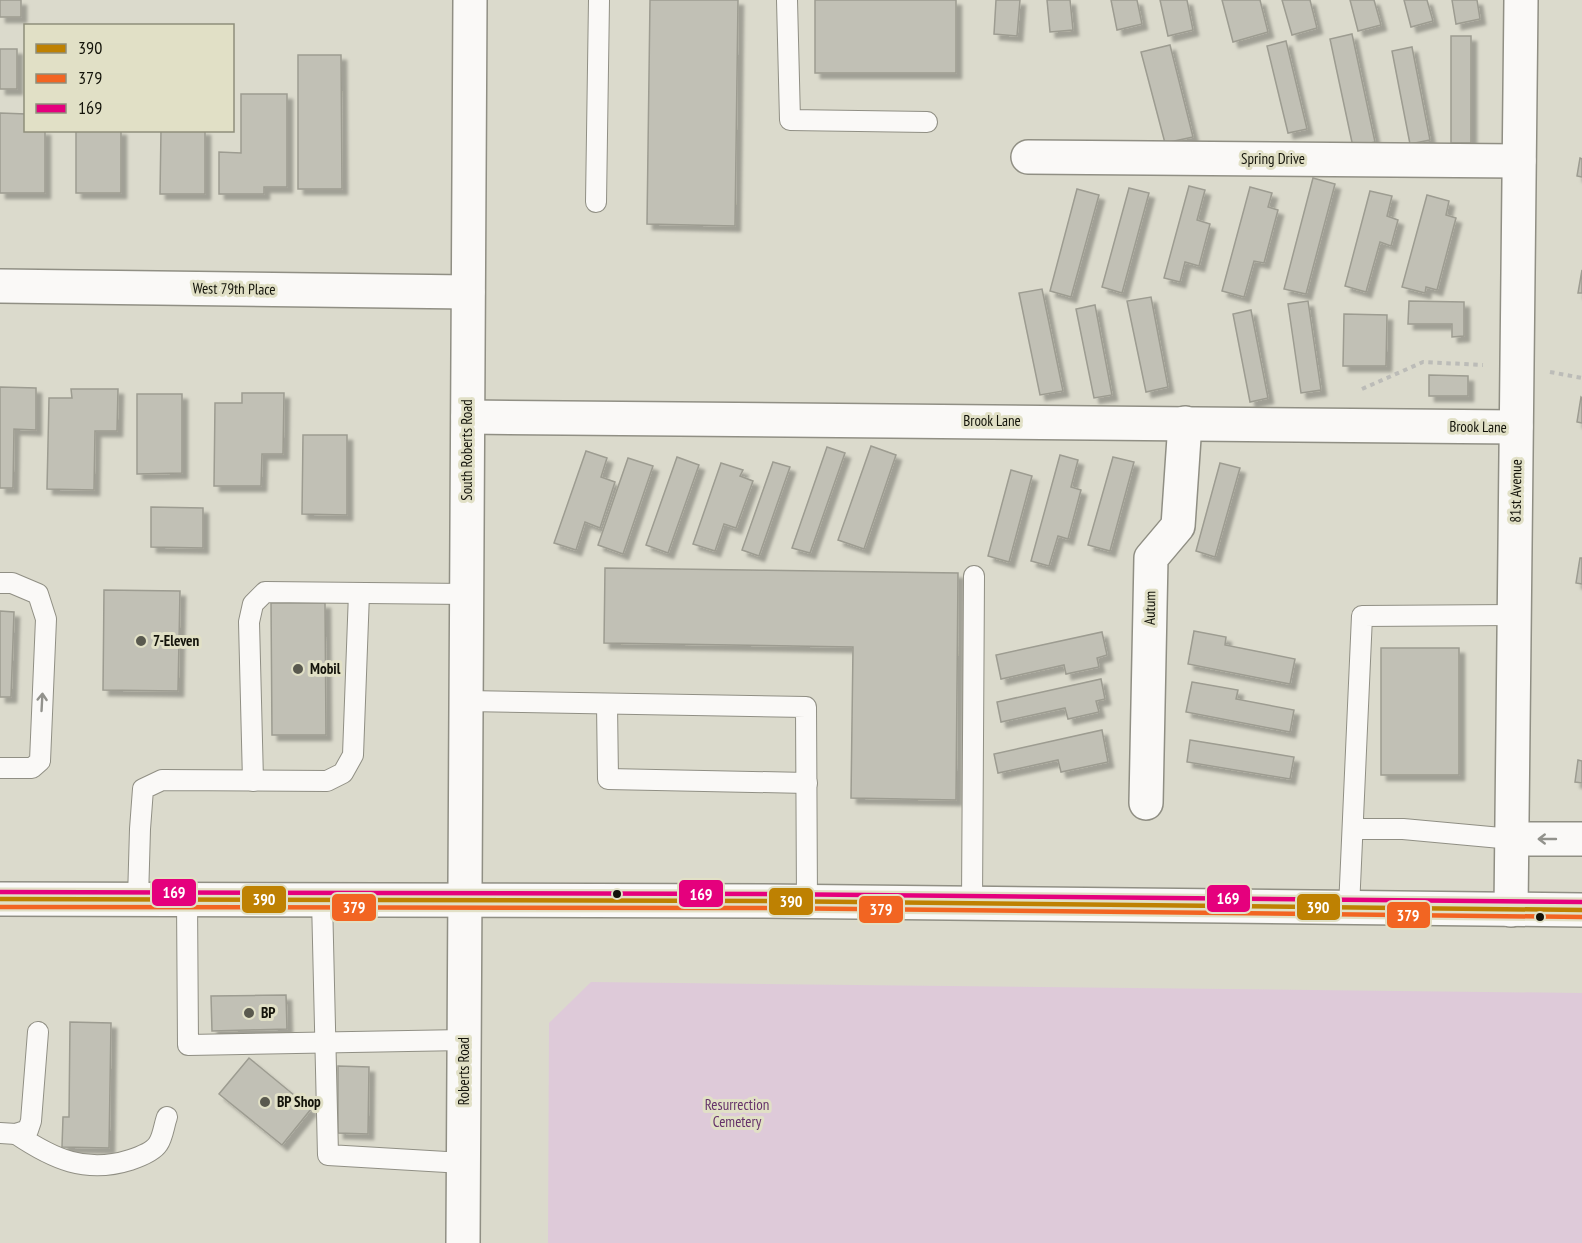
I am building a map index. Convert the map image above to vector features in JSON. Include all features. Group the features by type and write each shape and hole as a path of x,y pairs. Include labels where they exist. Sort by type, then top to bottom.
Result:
{"street":[{"name":"South Roberts Road","path":"465,900 470,0"},
{"name":"81st Avenue","path":"1511,910 1521,0"},
{"name":"Spring Drive","path":"1028,158 1519,161"},
{"name":"West 79th Place","path":"0,286 468,292"},
{"name":"Brook Lane","path":"468,417 1516,427"},
{"name":"Autum","path":"1146,803 1151,558 1178,526 1185,423"},
{"path":"1512,839 1582,839"},
{"path":"0,899 807,901 1582,910"},
{"name":"Roberts Road","path":"463,1243 465,900"}],"lane":[{"path":"596,202 599,0"},
{"path":"787,0 790,120 927,122"},
{"path":"972,903 974,576"},
{"path":"0,583 12,583 38,594 46,619 40,761 32,768 0,768"},
{"path":"254,781 249,622 253,604 265,592 467,594"},
{"path":"138,899 143,789 162,780 327,781 343,773 353,755 359,593"},
{"path":"1349,908 1362,616 1514,615"},
{"path":"466,701 806,707 807,901"},
{"path":"607,704 608,779 807,783"},
{"path":"1353,828 1403,829 1512,839"},
{"path":"187,899 188,1044 464,1040"},
{"path":"322,899 328,1155 463,1163"},
{"path":"8,1134 28,1130 31,1121 38,1032"},
{"path":"8,1134 42,1152 80,1165 112,1166 141,1157 158,1144 167,1117"}],"path":[{"path":"1352,389 1361,389 1423,362 1517,367 1582,378"}],"green space":[{"name":"Resurrection Cemetery","path":"591,982 1582,993 1582,1243 548,1243 549,1023"}],"building":[{"path":"0,0 21,0 21,17 0,17"},
{"path":"650,0 738,0 735,226 647,224"},
{"path":"815,0 956,0 956,73 815,73"},
{"path":"996,0 1020,0 1017,36 994,34"},
{"path":"1047,0 1070,0 1073,30 1050,32"},
{"path":"1111,0 1137,0 1142,24 1117,30"},
{"path":"1160,0 1187,0 1193,30 1168,36"},
{"path":"1222,0 1260,0 1268,32 1233,42"},
{"path":"1282,0 1310,0 1317,28 1292,35"},
{"path":"1350,0 1374,0 1381,25 1358,31"},
{"path":"1404,0 1427,0 1433,21 1411,27"},
{"path":"1452,0 1477,0 1480,19 1456,24"},
{"path":"1352,34 1375,142 1353,147 1330,39"},
{"path":"1451,36 1471,36 1471,143 1451,143"},
{"path":"1286,41 1307,129 1288,133 1267,46"},
{"path":"1170,45 1193,137 1165,143 1141,52"},
{"path":"1412,47 1430,140 1410,144 1392,51"},
{"path":"0,49 17,49 17,89 0,89"},
{"path":"298,55 341,55 342,189 298,189"},
{"path":"241,94 287,94 287,187 264,187 264,194 219,194 219,152 241,153"},
{"path":"0,113 24,114 24,132 45,132 45,193 0,193"},
{"path":"76,132 121,132 121,193 76,193"},
{"path":"161,132 205,132 205,194 160,194"},
{"path":"1580,158 1582,159 1582,177 1577,176"},
{"path":"1313,178 1335,184 1306,294 1284,289"},
{"path":"1189,186 1205,190 1197,220 1210,224 1199,266 1185,262 1180,282 1164,278"},
{"path":"1250,187 1272,193 1268,207 1278,210 1264,263 1254,261 1244,297 1222,291"},
{"path":"1129,188 1149,193 1122,293 1102,287"},
{"path":"1077,189 1099,195 1071,297 1050,291"},
{"path":"1370,191 1392,196 1387,216 1398,220 1391,246 1380,242 1366,292 1345,286"},
{"path":"1427,195 1449,201 1446,215 1456,218 1437,290 1426,287 1425,293 1402,287"},
{"path":"1582,270 1582,293 1578,293"},
{"path":"1042,289 1063,391 1040,395 1019,293"},
{"path":"1151,297 1168,387 1146,392 1127,301"},
{"path":"1308,301 1321,390 1301,393 1288,304"},
{"path":"1409,301 1464,302 1464,336 1452,337 1452,324 1408,324"},
{"path":"1095,305 1112,395 1094,398 1076,309"},
{"path":"1251,310 1268,398 1250,402 1233,314"},
{"path":"1344,314 1387,315 1386,366 1343,366"},
{"path":"1429,375 1468,376 1468,396 1429,396"},
{"path":"0,387 36,388 36,430 14,429 13,488 0,488"},
{"path":"71,389 118,389 117,431 95,431 94,490 47,489 49,398 72,398"},
{"path":"242,393 284,393 283,454 262,454 261,486 214,486 215,403 242,403"},
{"path":"137,394 182,394 182,473 137,474"},
{"path":"1582,398 1582,423 1577,422"},
{"path":"303,435 347,435 347,515 302,514"},
{"path":"871,446 896,455 864,549 838,540"},
{"path":"827,447 845,453 810,553 792,548"},
{"path":"586,451 607,458 601,477 615,482 600,528 585,522 576,550 554,543"},
{"path":"1060,455 1078,460 1071,487 1081,490 1068,539 1058,536 1049,566 1031,561"},
{"path":"677,457 699,465 668,553 646,545"},
{"path":"1113,457 1134,462 1110,551 1088,545"},
{"path":"628,458 653,466 623,554 598,545"},
{"path":"773,462 790,467 759,556 742,550"},
{"path":"721,463 743,470 740,476 753,481 736,528 724,524 715,551 693,544"},
{"path":"1220,463 1240,468 1215,557 1196,551"},
{"path":"1011,470 1032,476 1009,562 988,556"},
{"path":"151,507 203,508 203,548 151,547"},
{"path":"1580,558 1582,558 1582,584 1576,583"},
{"path":"605,568 958,573 956,800 851,798 853,647 604,643"},
{"name":"7-Eleven","path":"104,590 180,591 178,691 103,690"},
{"name":"Mobil","path":"271,603 325,603 326,735 272,735"},
{"path":"0,611 14,612 11,697 0,697"},
{"path":"1194,631 1226,637 1225,645 1295,659 1290,684 1188,664"},
{"path":"1102,632 1107,655 1097,658 1099,667 1066,674 1064,665 1001,679 996,655"},
{"path":"1381,648 1459,648 1459,775 1381,775"},
{"path":"1101,679 1105,699 1096,701 1099,712 1068,719 1065,708 1001,722 997,702"},
{"path":"1192,682 1238,690 1236,699 1294,710 1290,732 1186,712"},
{"path":"1102,730 1108,762 1061,772 1058,760 998,773 994,754"},
{"path":"1190,740 1294,757 1290,779 1187,762"},
{"path":"1578,760 1582,761 1582,783 1575,782"},
{"name":"BP","path":"286,995 287,1029 212,1031 211,996"},
{"path":"70,1022 111,1023 109,1148 62,1147 63,1117 69,1117"},
{"name":"BP Shop","path":"249,1058 311,1109 282,1145 219,1094"},
{"path":"338,1066 369,1067 368,1134 338,1133"}],"transit line":[{"name":"169","path":"0,892 764,894 1582,902"},
{"name":"390","path":"0,899 764,901 1582,910"},
{"name":"379","path":"0,907 764,908 1582,917"}],"place":[{"name":"7-Eleven","path":"141,641"},
{"name":"Mobil","path":"298,669"},
{"name":"BP","path":"249,1013"},
{"name":"BP Shop","path":"265,1102"}]}
